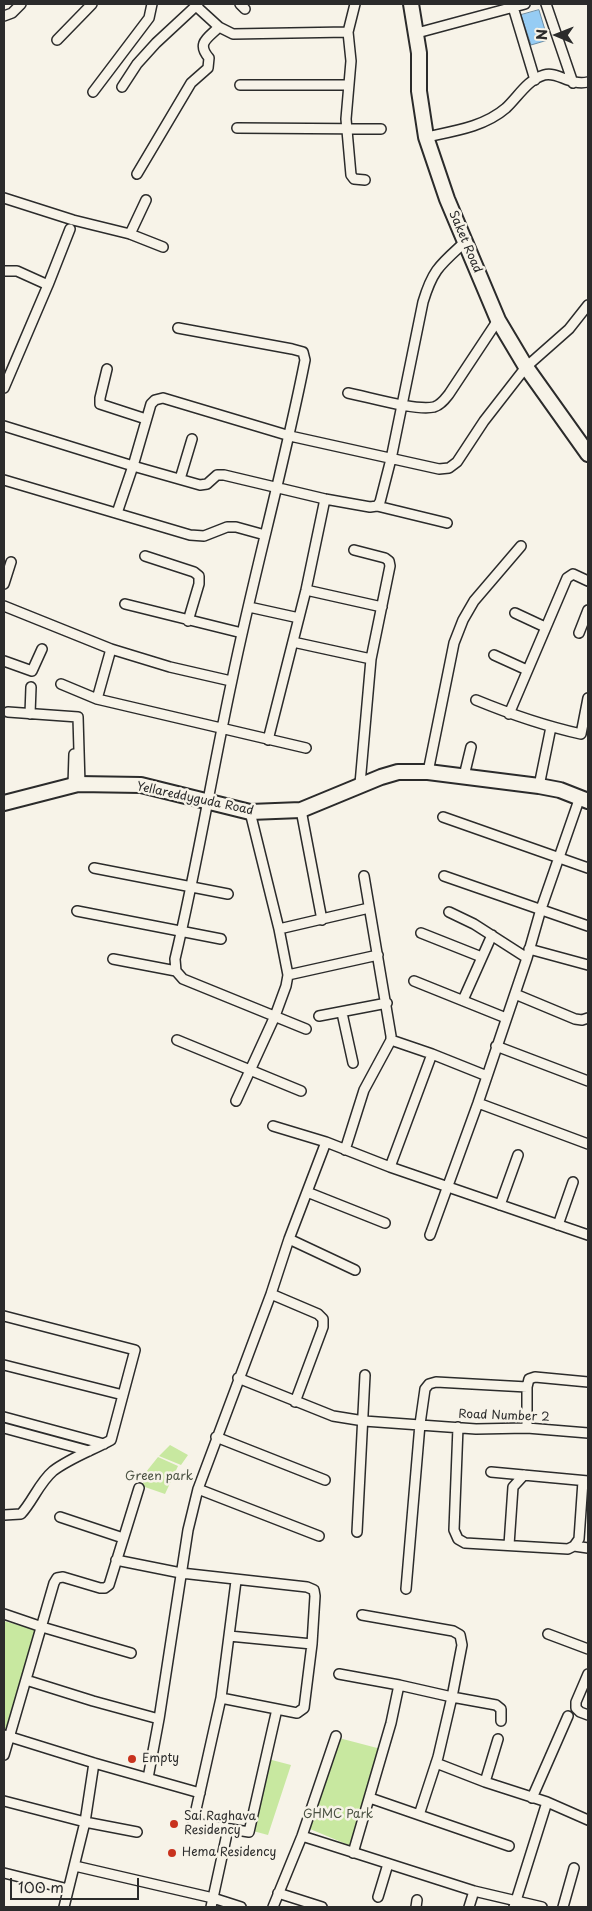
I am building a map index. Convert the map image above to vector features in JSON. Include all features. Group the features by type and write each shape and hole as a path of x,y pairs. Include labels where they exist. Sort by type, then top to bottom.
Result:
{"street":[{"path":"4,16 12,13 21,4"},
{"path":"58,40 92,4"},
{"path":"93,92 149,18 152,4"},
{"path":"355,4 348,32 351,61 346,119 352,175 354,179 364,180"},
{"name":"Saket Road","path":"411,4 417,33 419,90 426,137 447,199 498,320 526,367 588,453"},
{"path":"417,33 524,4"},
{"path":"546,4 573,83"},
{"path":"122,87 137,64 156,43 197,5 219,27 233,34 348,32"},
{"path":"513,7 535,80"},
{"path":"137,174 191,83 208,68 209,58 202,47 204,42 219,27"},
{"path":"426,137 464,129 488,120 506,108 518,94 535,80 549,74 573,83 588,82"},
{"path":"240,85 349,85"},
{"path":"237,128 381,129"},
{"path":"4,198 74,220 130,234 163,247"},
{"path":"130,234 146,200"},
{"path":"4,388 48,286 70,229"},
{"path":"377,506 380,502 391,459 423,302 430,281 438,266 465,242"},
{"path":"4,271 17,271 48,286"},
{"path":"116,513 133,466 151,404 155,400 163,398 290,436 439,470 449,468 457,462 484,421 526,367 569,329 588,305"},
{"path":"348,393 424,407 442,403 498,320"},
{"path":"178,328 292,349 302,352 305,360 290,436 242,633 175,959 176,971 183,979 306,1029"},
{"path":"108,369 100,404 146,419"},
{"path":"4,426 200,485 207,484 217,475 224,475 325,499 370,507 377,506 447,523"},
{"path":"180,479 192,439"},
{"path":"4,480 190,535 204,536 227,527 236,527 265,535"},
{"path":"268,740 306,590 325,499"},
{"path":"428,772 454,643 463,620 474,601 521,546"},
{"path":"354,550 385,558 390,566 371,659 363,783"},
{"path":"145,556 194,572 200,576 188,621"},
{"path":"4,584 12,562"},
{"path":"509,714 568,576 573,574 588,581"},
{"path":"306,590 382,607"},
{"path":"125,604 242,633"},
{"path":"4,606 111,649 170,667 232,681"},
{"path":"249,607 299,618"},
{"path":"579,633 588,610"},
{"path":"515,613 545,627"},
{"path":"293,642 371,659"},
{"path":"97,698 111,649"},
{"path":"4,661 32,671 42,650"},
{"path":"494,655 527,670"},
{"path":"61,684 97,698 306,748"},
{"path":"30,714 32,687"},
{"path":"476,700 509,714 581,734 588,698"},
{"path":"8,712 78,717 79,745 76,785"},
{"path":"539,786 551,727"},
{"path":"464,776 471,748"},
{"name":"Yellareddyguda Road","path":"4,803 76,785 141,785 250,812 301,810 333,798 363,783 398,772 428,772 539,786 584,799"},
{"path":"430,1235 478,1103 559,858 584,799"},
{"path":"301,810 322,920"},
{"path":"236,1101 274,1016 286,986 288,975 279,929 250,812"},
{"path":"443,817 588,868"},
{"path":"94,868 228,894"},
{"path":"345,1150 364,1090 391,1035 364,876"},
{"path":"444,876 588,926"},
{"path":"279,929 369,908"},
{"path":"77,911 221,939"},
{"path":"449,912 492,935 527,958"},
{"path":"421,933 479,956 483,955"},
{"path":"463,1000 492,935"},
{"path":"530,948 588,965"},
{"path":"288,975 378,956"},
{"path":"113,959 176,971"},
{"path":"414,981 506,1018"},
{"path":"515,994 575,1019 582,1020 588,1018"},
{"path":"319,1016 387,1003"},
{"path":"342,1013 353,1063"},
{"path":"391,1035 487,1076"},
{"path":"177,1040 301,1091"},
{"path":"496,1046 588,1081"},
{"path":"390,1167 432,1054"},
{"path":"478,1103 588,1144"},
{"path":"273,1126 326,1142 390,1167 588,1235"},
{"path":"148,1778 188,1530 198,1488 326,1142"},
{"path":"500,1205 518,1155"},
{"path":"558,1225 573,1182"},
{"path":"307,1192 385,1223"},
{"path":"289,1239 355,1270"},
{"path":"271,1294 318,1314 322,1319 322,1327 295,1402"},
{"path":"4,1316 135,1350 112,1440 53,1472 37,1489 27,1508 21,1514 4,1515"},
{"path":"4,1364 123,1396"},
{"path":"357,1532 365,1375"},
{"path":"527,1428 526,1387 528,1379 535,1377 588,1382"},
{"name":"Road Number 2","path":"238,1378 332,1416 364,1421 476,1429 527,1428 588,1433"},
{"path":"406,1590 420,1424 425,1389 429,1384 436,1382 526,1387"},
{"path":"4,1417 104,1444"},
{"path":"458,1427 454,1530 458,1539 465,1543 509,1546 568,1549 574,1546 579,1539 586,1481 491,1472"},
{"path":"4,1428 88,1452"},
{"path":"216,1437 324,1480"},
{"path":"509,1546 513,1487 524,1475"},
{"path":"4,1755 6,1735 26,1680 54,1582 57,1578 63,1577 100,1588 105,1588 109,1585 138,1488"},
{"path":"198,1488 319,1536"},
{"path":"60,1517 123,1538"},
{"path":"574,1546 588,1548"},
{"path":"116,1560 181,1573 314,1590 312,1644 304,1708 301,1712 297,1713 221,1698"},
{"path":"236,1581 221,1698 193,1823 246,1833 250,1830 277,1709"},
{"path":"4,1614 131,1653"},
{"path":"362,1615 453,1631 460,1635 462,1645 452,1697 436,1763 419,1815"},
{"path":"548,1634 588,1649"},
{"path":"229,1636 312,1644"},
{"path":"339,1674 399,1684 496,1705 502,1709 500,1721"},
{"path":"588,1674 576,1702 576,1708 588,1715"},
{"path":"26,1680 159,1719"},
{"path":"353,1853 391,1723 399,1684"},
{"path":"532,1798 568,1716"},
{"path":"6,1735 94,1763 200,1793"},
{"path":"273,1907 302,1836 336,1736"},
{"path":"485,1782 498,1739"},
{"path":"64,1907 85,1822 94,1763"},
{"path":"436,1763 485,1782 547,1802 588,1820"},
{"path":"370,1798 508,1846"},
{"path":"4,1801 85,1822 137,1832"},
{"path":"514,1904 547,1802"},
{"path":"212,1903 228,1829"},
{"path":"302,1836 514,1904 542,1907"},
{"path":"378,1897 388,1864"},
{"path":"75,1866 212,1903 240,1907"},
{"path":"563,1907 574,1868"},
{"path":"4,1873 68,1889"},
{"path":"469,1907 474,1891"},
{"path":"278,1893 322,1907"}],"green space":[{"path":"170,1445 188,1455 181,1465 159,1456"},
{"name":"Green park","path":"158,1457 178,1466 165,1494 142,1486 146,1472"},
{"path":"4,1621 36,1630 7,1732 4,1731"},
{"name":"GHMC Park","path":"339,1738 381,1749 351,1846 310,1829"},
{"name":"GHMC Park","path":"268,1759 291,1765 268,1835 253,1831"}],"water":[{"path":"539,10 548,40 531,45 521,15"}],"place":[{"name":"Empty","path":"132,1759"},
{"name":"Sai Raghava Residency","path":"174,1824"},
{"name":"Hema Residency","path":"172,1853"}]}
